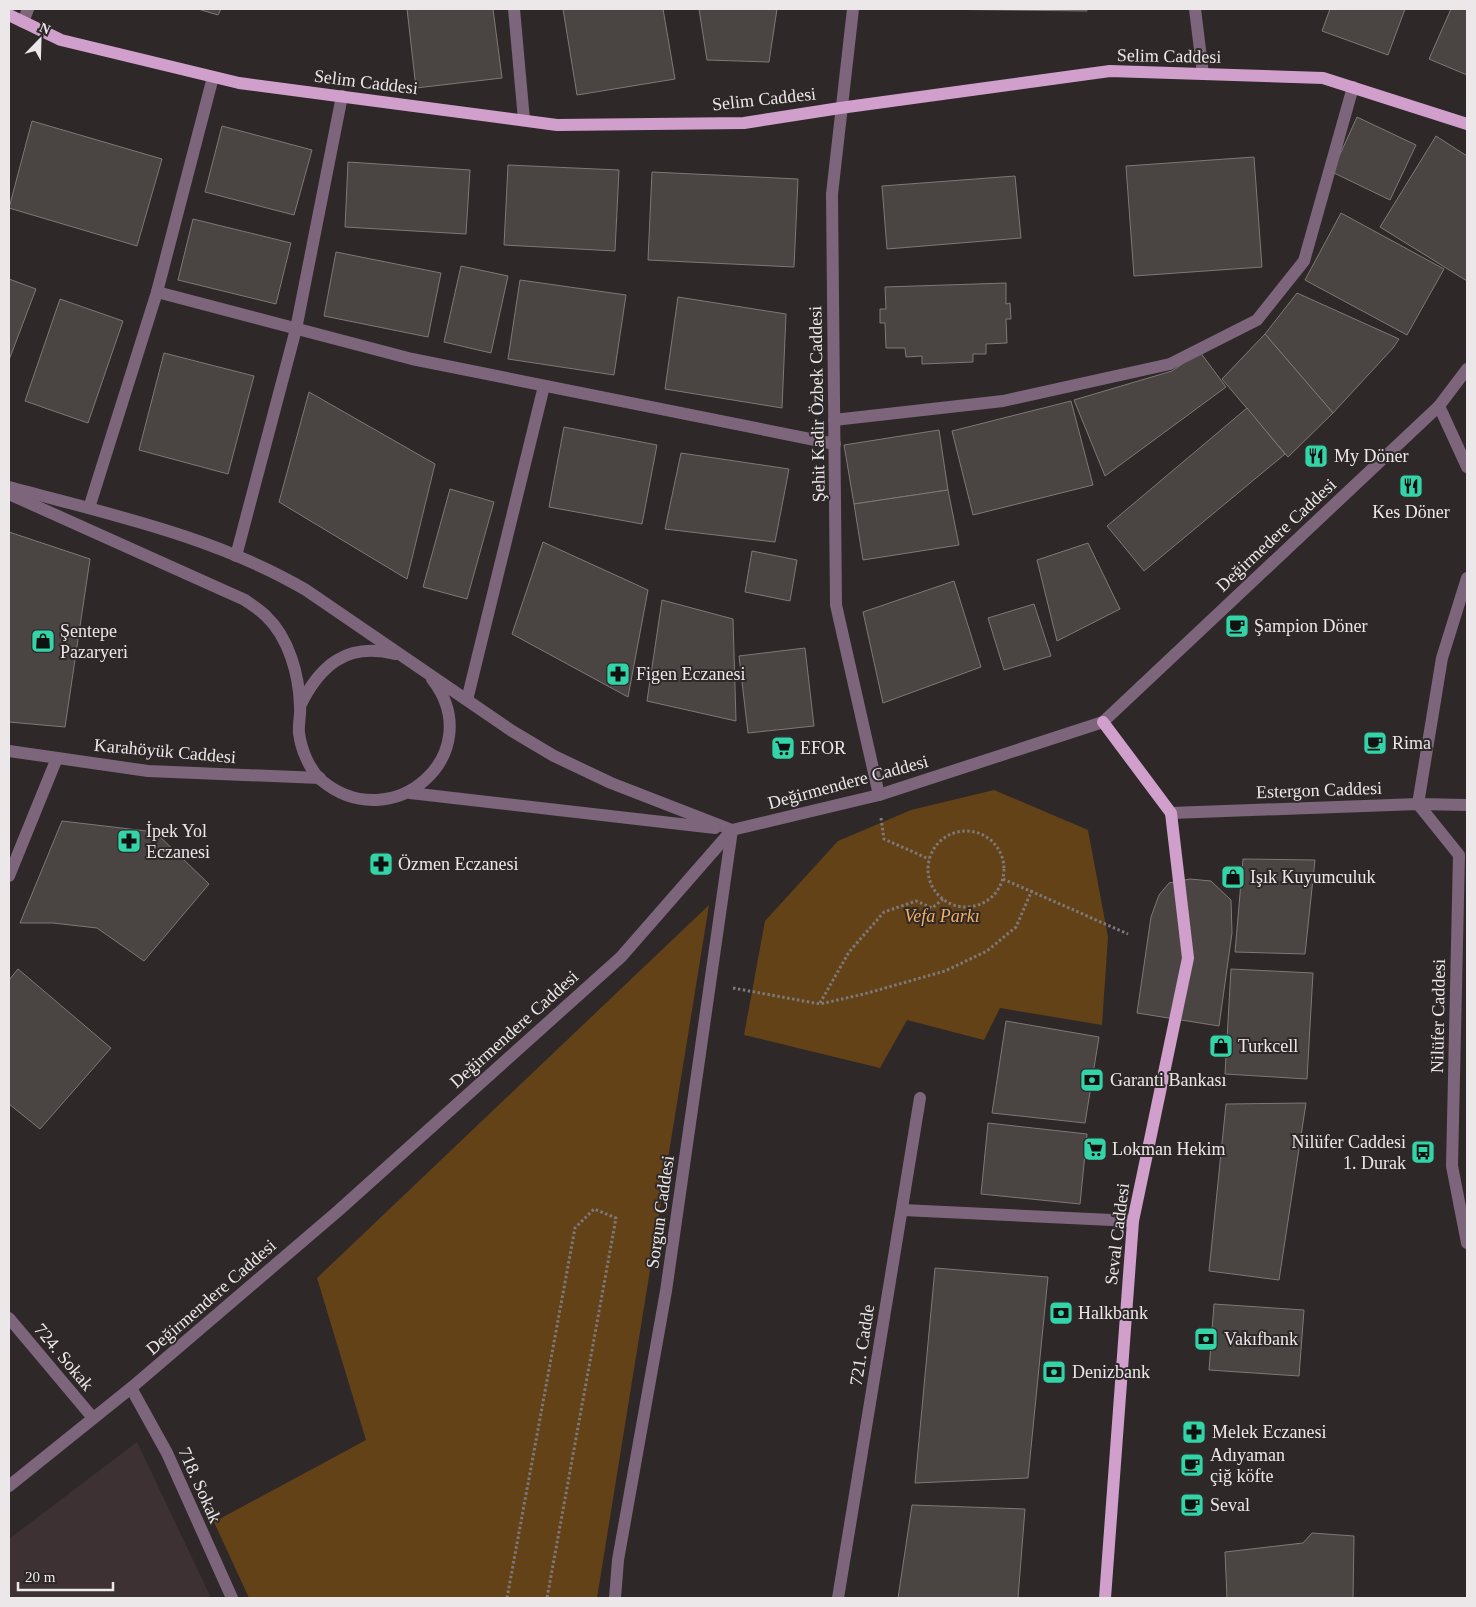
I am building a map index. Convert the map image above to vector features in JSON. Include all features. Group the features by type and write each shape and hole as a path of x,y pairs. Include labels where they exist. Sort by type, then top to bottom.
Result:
{"main road":[{"name":"Selim Caddesi","path":"9,16 61,40 239,83 557,125 744,123 840,108 1110,72 1323,78 1467,124"},
{"path":"1103,722 1171,813"},
{"name":"Seval Caddesi","path":"1105,1598 1133,1221 1188,958 1171,813"}],"street":[{"path":"24,22 28,9"},
{"path":"514,9 524,120"},
{"name":"Şehit Kadir Özbek Caddesi","path":"853,9 840,108 832,194 836,605 878,795"},
{"path":"1194,9 1203,74"},
{"path":"89,508 157,292 213,77"},
{"path":"834,420 1003,402 1170,364 1256,320 1304,261 1353,87"},
{"path":"236,556 296,329 342,96"},
{"path":"157,292 412,360 834,444"},
{"name":"Değirmedere Caddesi","path":"1103,722 1439,406 1467,369"},
{"path":"467,700 544,386"},
{"path":"1439,406 1467,466"},
{"path":"9,487 89,508 181,536 246,558 274,570 554,756 611,783 732,830"},
{"path":"9,494 245,600 266,615 283,637 293,665 300,706 298,732 305,757 320,778 340,794 364,800 387,800 410,793 429,778 442,759 449,736 448,712 440,690 426,671"},
{"path":"1418,804 1442,658 1467,578"},
{"path":"300,706 311,683 330,664 353,653 379,650 404,656"},
{"name":"Değirmendere Caddesi","path":"9,1486 131,1388 338,1210 621,957 732,830 878,795 1103,722"},
{"name":"Karahöyük Caddesi","path":"9,750 148,771 320,778"},
{"path":"9,876 57,758"},
{"path":"410,793 732,830"},
{"name":"Estergon Caddesi","path":"1171,813 1418,804 1467,805"},
{"name":"Nilüfer Caddesi","path":"1418,804 1459,855 1452,1166 1467,1243"},
{"name":"Sorgun Caddesi","path":"615,1598 618,1560 666,1291 732,830"},
{"name":"721. Cadde","path":"838,1598 920,1098"},
{"path":"903,1210 1133,1221"},
{"name":"724. Sokak","path":"9,1318 93,1418"},
{"name":"718. Sokak","path":"131,1388 168,1453 232,1598"}],"path":[{"path":"878,795 884,839 929,858"},
{"path":"964,830 976,832 988,836 1002,855 1003,879 998,891 990,900 978,906 953,905 942,899 934,891 929,881 927,870 929,858 934,847 952,832 964,830"},
{"path":"1003,879 1032,890 1128,934"},
{"path":"710,984 820,1004 864,994 945,971 987,951 1016,927 1032,890"},
{"path":"820,1004 849,952 884,912 916,901 932,908 942,899"},
{"path":"508,1598 575,1228 594,1209 616,1218 547,1598"}],"shaded area":[{"path":"137,1442 211,1598 9,1598 9,1539"}],"green space":[{"name":"Vefa Parkı","path":"994,790 1088,830 1108,937 1102,1025 1000,1008 984,1040 907,1020 880,1068 744,1035 765,921 838,841 911,810"},
{"path":"709,905 597,1598 249,1598 214,1522 366,1440 317,1278"}],"building":[{"path":"198,9 221,9 218,15"},
{"path":"407,9 493,9 502,78 416,88"},
{"path":"563,9 663,9 675,79 577,95"},
{"path":"699,9 777,9 769,62 707,60"},
{"path":"923,9 1087,9 1087,11"},
{"path":"1330,9 1405,9 1388,55 1322,31"},
{"path":"1451,9 1467,9 1467,75 1429,59"},
{"path":"1357,117 1416,145 1390,200 1332,172"},
{"path":"32,121 162,159 137,246 9,208"},
{"path":"222,126 312,150 294,215 205,192"},
{"path":"1436,136 1467,156 1467,281 1380,227"},
{"path":"1254,157 1262,267 1134,276 1126,166"},
{"path":"348,162 470,170 466,234 345,227"},
{"path":"508,165 619,170 615,251 504,245"},
{"path":"652,172 798,179 794,267 648,260"},
{"path":"1015,176 1021,238 887,249 882,186"},
{"path":"1341,213 1444,269 1407,335 1305,280"},
{"path":"193,219 291,243 276,304 178,280"},
{"path":"336,252 441,273 428,337 324,316"},
{"path":"461,266 508,276 491,353 444,342"},
{"path":"9,279 36,289 9,360"},
{"path":"520,280 626,295 614,375 508,359"},
{"path":"1006,283 1006,304 1010,303 1011,319 1006,319 1007,343 986,344 986,354 973,354 973,362 922,364 922,356 906,357 905,348 886,348 885,323 880,323 880,309 886,309 885,287"},
{"path":"1297,293 1399,339 1393,348 1333,413 1265,334"},
{"path":"678,297 786,314 782,408 665,389"},
{"path":"60,299 123,321 88,423 25,401"},
{"path":"1265,334 1333,413 1288,457 1222,379"},
{"path":"1200,352 1226,387 1105,476 1074,400 1172,371"},
{"path":"164,353 254,376 228,474 139,450"},
{"path":"309,392 435,464 407,579 279,502"},
{"path":"1071,401 1093,485 973,515 952,431"},
{"path":"1247,408 1285,454 1144,571 1107,526"},
{"path":"564,427 657,445 642,524 549,507"},
{"path":"939,430 948,490 854,504 844,445"},
{"path":"681,453 789,469 775,542 665,529"},
{"path":"450,489 494,502 467,599 423,587"},
{"path":"948,490 959,545 863,560 854,504"},
{"name":"Şentepe Pazaryeri","path":"9,532 90,559 65,727 9,722"},
{"path":"543,542 648,590 628,697 512,634"},
{"path":"1088,543 1120,609 1057,641 1037,560"},
{"path":"752,551 797,560 790,601 745,592"},
{"path":"954,581 981,667 883,703 863,612"},
{"path":"662,600 733,619 736,721 647,701"},
{"path":"1034,604 1051,656 1004,670 988,618"},
{"path":"805,648 814,726 748,733 739,656"},
{"path":"62,821 155,832 209,884 144,961 97,928 53,923 20,923"},
{"path":"1243,859 1315,860 1305,954 1235,952"},
{"path":"1190,879 1211,881 1231,900 1232,933 1219,1026 1137,1013 1151,917 1159,895 1169,883"},
{"path":"18,969 111,1048 40,1129 9,1104 9,980"},
{"path":"1231,969 1313,973 1307,1079 1225,1074"},
{"path":"1006,1021 1099,1037 1085,1123 992,1113"},
{"path":"1306,1103 1279,1280 1209,1271 1226,1104"},
{"path":"988,1123 1087,1134 1080,1204 981,1194"},
{"path":"935,1268 1048,1277 1028,1478 915,1483"},
{"path":"1214,1304 1304,1310 1299,1376 1209,1370"},
{"path":"912,1505 1025,1509 1018,1598 898,1598"},
{"path":"1312,1533 1354,1536 1353,1598 1227,1598 1225,1552 1303,1543"}],"place":[{"name":"My Döner","path":"1316,456"},
{"name":"Kes Döner","path":"1411,486"},
{"name":"Şampion Döner","path":"1237,626"},
{"name":"Şentepe Pazaryeri","path":"43,641"},
{"name":"Figen Eczanesi","path":"618,674"},
{"name":"Rima","path":"1375,743"},
{"name":"EFOR","path":"783,748"},
{"name":"İpek Yol Eczanesi","path":"129,841"},
{"name":"Özmen Eczanesi","path":"381,864"},
{"name":"Işık Kuyumculuk","path":"1233,877"},
{"name":"Turkcell","path":"1221,1046"},
{"name":"Garanti Bankası","path":"1092,1080"},
{"name":"Lokman Hekim","path":"1095,1149"},
{"name":"Nilüfer Caddesi 1. Durak","path":"1423,1152"},
{"name":"Halkbank","path":"1061,1313"},
{"name":"Vakıfbank","path":"1206,1339"},
{"name":"Denizbank","path":"1054,1372"},
{"name":"Melek Eczanesi","path":"1194,1432"},
{"name":"Adıyaman çiğ köfte","path":"1192,1465"},
{"name":"Seval","path":"1192,1505"}]}
